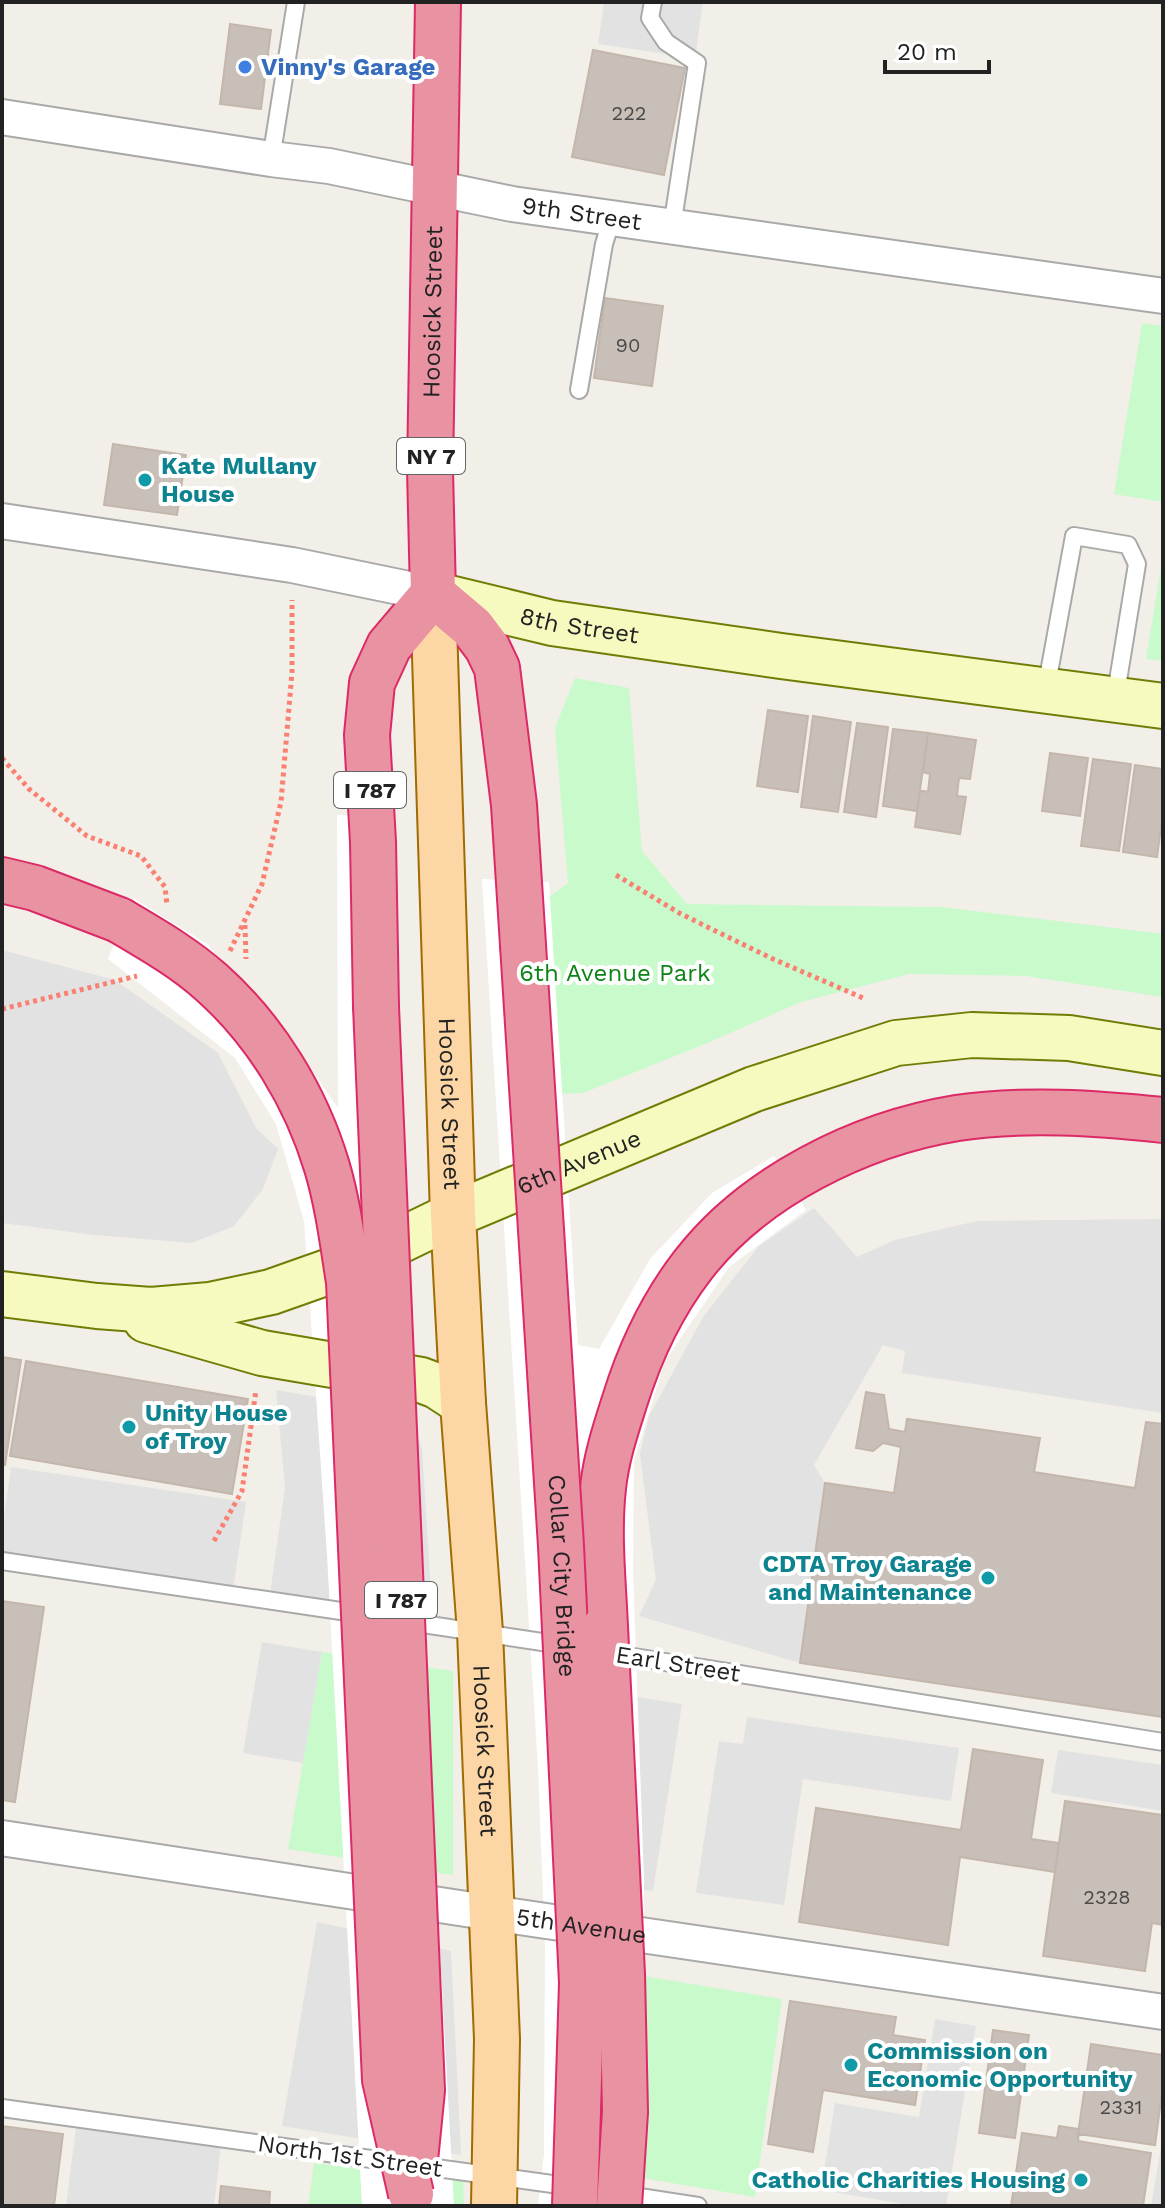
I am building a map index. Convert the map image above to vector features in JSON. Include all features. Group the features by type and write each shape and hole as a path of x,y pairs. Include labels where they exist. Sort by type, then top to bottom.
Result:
{"highway":[{"name":"Hoosick Street","path":"433,594 430,470 438,2"},
{"name":"Collar City Bridge","path":"433,594 472,627 497,668 514,805 561,1546 582,1983 597,2198"},
{"name":"I 787","path":"412,2200 422,2090 367,735 372,683 389,646 433,594"},
{"path":"2,880 35,888 119,920 168,949 211,981 248,1019 282,1065 309,1114 328,1169 349,1282 385,2080 412,2200"},
{"path":"597,2198 625,2112 604,1614 603,1486 615,1428 647,1340 693,1265 752,1206 800,1174 851,1148 907,1129 957,1118 1009,1113 1163,1120"}],"main road":[{"name":"8th Street","path":"433,594 552,623 1163,706"},
{"name":"Hoosick Street","path":"433,594 453,1215 480,1632 497,2039 495,2190"},
{"name":"6th Avenue","path":"2,1294 151,1310 210,1305 271,1292 356,1262 453,1215 754,1089 896,1043 972,1035 1069,1038 1163,1053"},
{"path":"97,1306 262,1353 421,1380 437,1386 463,1403"}],"street":[{"name":"9th Street","path":"2,117 329,166 512,204 1163,296"},
{"name":"8th Street","path":"2,521 300,566 433,594"},
{"name":"5th Avenue","path":"2,1838 1163,2012"}],"lane":[{"path":"271,159 296,2"},
{"path":"653,2 650,18 666,42 697,63 672,227"},
{"path":"579,390 604,244 612,218"},
{"path":"1046,691 1074,536 1128,545 1137,564 1115,699"},
{"name":"Earl Street","path":"2,1561 480,1632 1163,1742"},
{"name":"North 1st Street","path":"2,2108 495,2190 698,2206"}],"path":[{"path":"229,954 262,884 281,802 292,672 292,600"},
{"path":"2,758 29,789 87,836 141,856 165,887 168,914"},
{"path":"616,875 681,914 863,998"},
{"path":"2,1009 146,974"},
{"path":"214,1541 242,1491 262,1353"}],"green space":[{"path":"1142,323 1163,326 1163,502 1114,494"},
{"path":"1163,556 1163,661 1146,659"},
{"name":"6th Avenue Park","path":"575,678 629,688 642,851 687,904 942,907 1163,934 1163,997 1026,976 909,974 801,1002 583,1093 559,1094 507,928 568,883 555,728"},
{"path":"322,1652 453,1671 453,1875 288,1849"},
{"path":"548,1960 782,1999 755,2197 553,2163"},
{"path":"314,2163 463,2180 464,2206 308,2206"}],"shaded area":[{"path":"604,2 703,2 695,58 598,44"},
{"path":"2,950 115,980 218,1053 256,1128 278,1149 263,1189 234,1226 192,1243 2,1223"},
{"path":"814,1208 857,1257 895,1240 977,1221 1163,1219 1163,1413 902,1373 905,1351 883,1345 814,1465 825,1483 800,1663 639,1616 656,1580 640,1454 649,1416 703,1317 759,1246"},
{"path":"276,1390 409,1413 422,1448 431,1592 423,1614 270,1594 285,1488"},
{"path":"11,1467 246,1502 233,1590 2,1555"},
{"path":"262,1642 322,1652 303,1763 243,1753"},
{"path":"544,1682 682,1704 653,1891 549,1876"},
{"path":"747,1717 959,1748 951,1801 803,1779 784,1905 696,1893 719,1741 743,1744"},
{"path":"1058,1750 1163,1765 1163,1811 1051,1793"},
{"path":"317,1922 451,1951 461,2155 282,2126"},
{"path":"935,2019 976,2026 946,2206 915,2206 821,2190 835,2103 919,2117"},
{"path":"76,2128 221,2146 214,2206 66,2206"},
{"path":"1163,2136 1163,2206 1151,2206"}],"pier":[{"path":"337,815 393,816 429,1750 454,2206 362,2206 327,1555 304,1221 276,1124 235,1058 108,959 133,898 207,944 291,1040 338,1108"},
{"path":"482,879 549,882 578,1345 599,1349 650,1259 712,1193 774,1156 806,1210 729,1267 665,1361 634,1461 633,1570 644,1880 642,2127 638,2206 538,2206 544,2154 545,1945 538,1768"}],"building":[{"name":"Vinny's Garage","path":"230,24 271,30 261,109 220,104"},
{"path":"593,50 685,68 664,175 572,157"},
{"path":"605,298 663,306 652,386 594,378"},
{"name":"Kate Mullany House","path":"113,444 186,455 177,515 104,505"},
{"path":"768,710 808,716 798,792 757,786"},
{"path":"813,716 851,722 838,812 801,807"},
{"path":"857,723 888,727 876,817 844,812"},
{"path":"893,729 928,733 917,811 883,806"},
{"path":"928,733 976,740 970,779 959,778 957,796 966,797 960,834 915,827 920,790 928,792 930,774 923,772"},
{"path":"1050,753 1088,758 1080,816 1042,811"},
{"path":"1093,759 1131,764 1119,851 1081,846"},
{"path":"1135,765 1163,769 1163,813 1157,857 1123,852"},
{"path":"2,1357 21,1360 5,1465 2,1464"},
{"name":"Unity House of Troy","path":"26,1361 248,1399 232,1494 10,1456"},
{"name":"CDTA Troy Garage and Maintenance","path":"866,1392 884,1395 889,1429 905,1432 907,1419 1040,1438 1034,1472 1135,1488 1146,1422 1163,1424 1163,1717 800,1663 825,1483 894,1493 901,1447 883,1443 873,1451 856,1448"},
{"path":"2,1601 44,1607 15,1802 2,1800"},
{"path":"973,1749 1043,1760 1031,1839 1059,1843 1055,1872 960,1857 948,1945 799,1922 816,1808 961,1830"},
{"path":"1065,1801 1163,1815 1163,1925 1152,1923 1145,1971 1043,1956"},
{"name":"Commission on Economic Opportunity","path":"790,2001 896,2017 893,2035 925,2040 915,2105 823,2090 813,2152 768,2144"},
{"path":"993,2030 1029,2035 1015,2138 979,2133"},
{"name":"Commission on Economic Opportunity","path":"1091,2044 1163,2055 1163,2086 1155,2145 1078,2134"},
{"path":"2,2126 63,2134 54,2206 2,2206"},
{"name":"Catholic Charities Housing","path":"1059,2126 1079,2129 1078,2141 1151,2153 1143,2206 1011,2206 1022,2133 1057,2138"},
{"path":"221,2186 270,2192 269,2206 219,2206"}],"place":[{"name":"Vinny's Garage","path":"245,67"},
{"name":"Kate Mullany House","path":"145,480"},
{"name":"Unity House of Troy","path":"129,1427"},
{"name":"CDTA Troy Garage and Maintenance","path":"988,1578"},
{"name":"Commission on Economic Opportunity","path":"851,2065"},
{"name":"Catholic Charities Housing","path":"1081,2180"}]}
